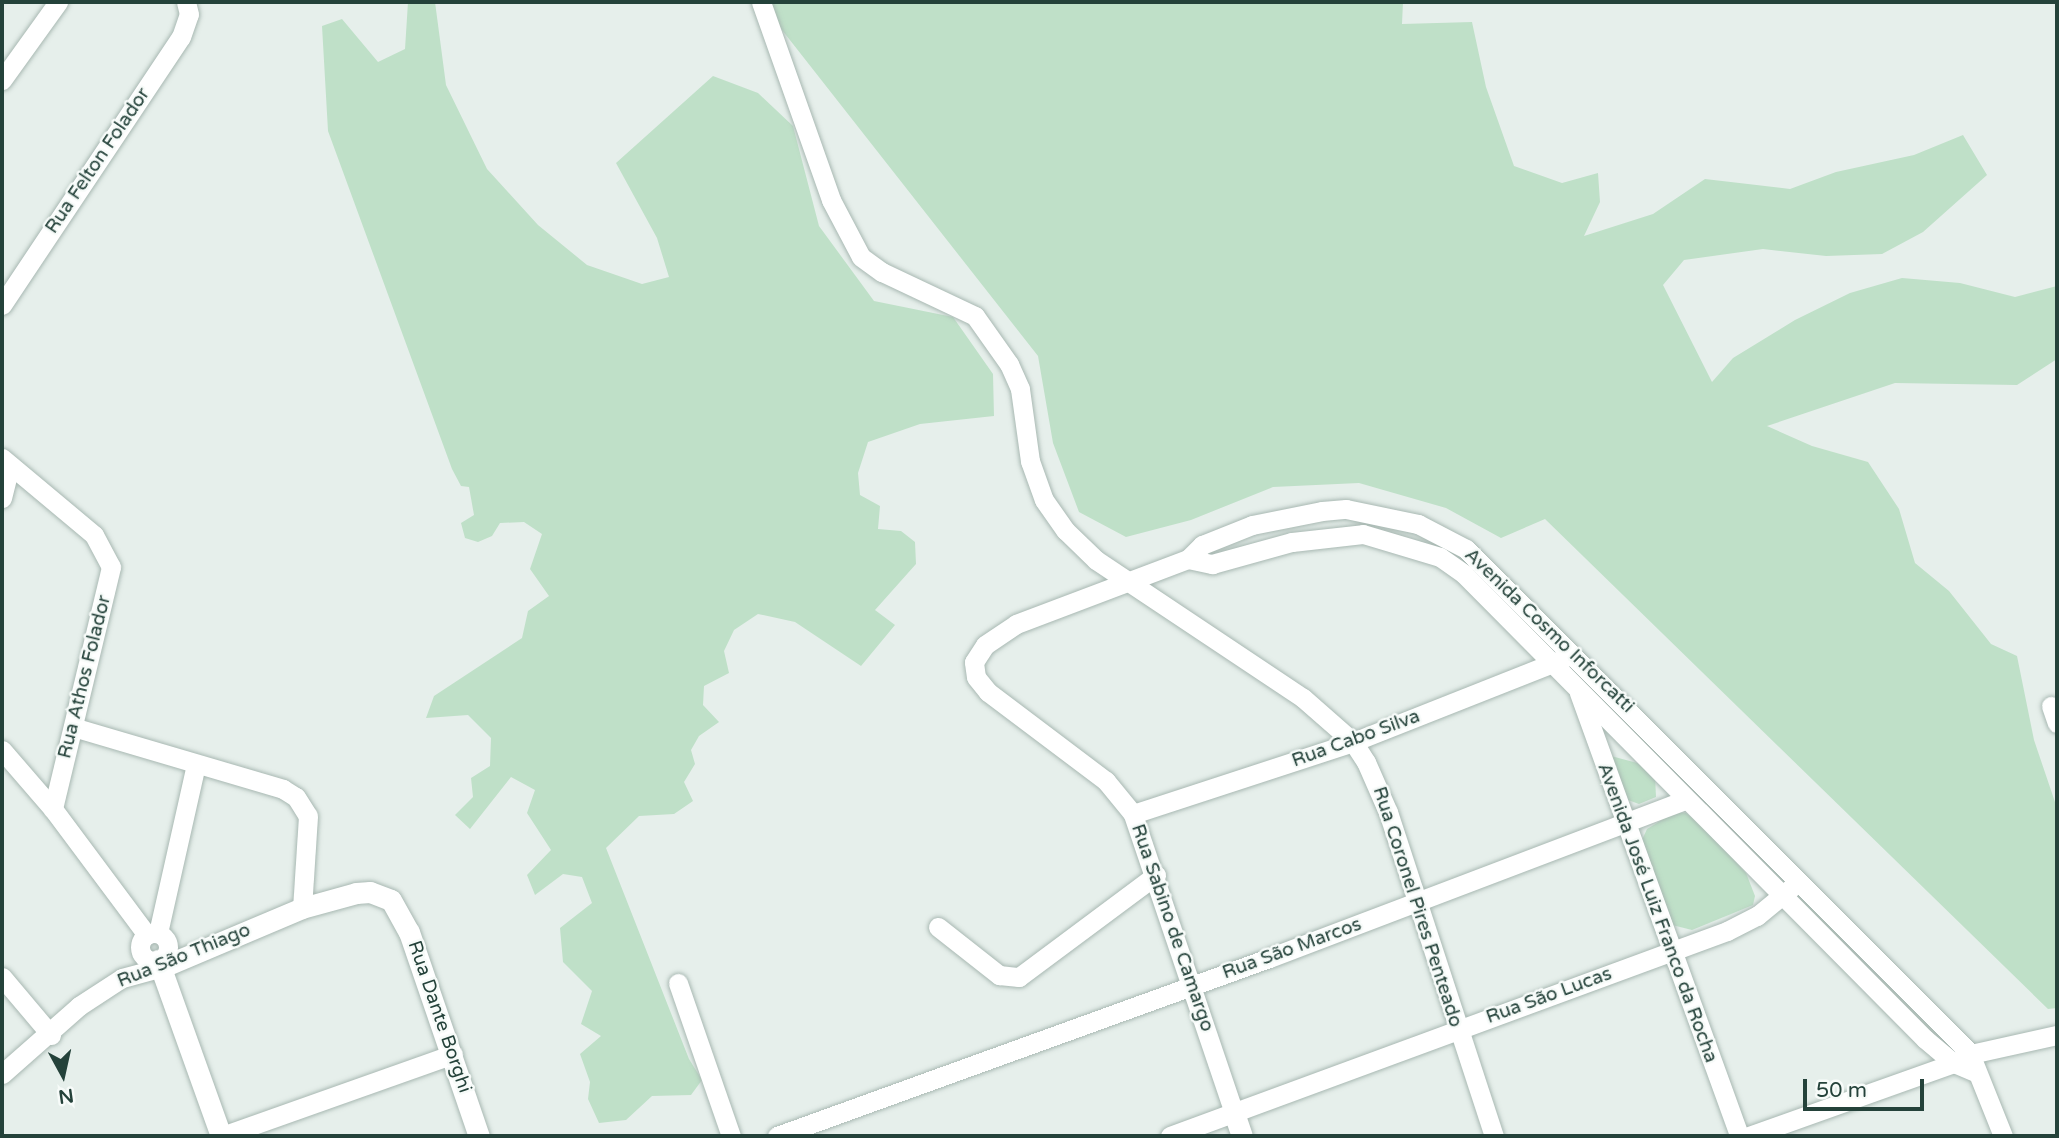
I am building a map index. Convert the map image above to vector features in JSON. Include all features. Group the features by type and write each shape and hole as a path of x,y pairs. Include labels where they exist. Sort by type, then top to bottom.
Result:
{"street":[{"path":"2,80 58,2"},
{"name":"Rua Coronel Pires Penteado","path":"761,2 831,200 861,257 882,272 975,316 1009,364 1020,389 1030,461 1044,500 1088,553 1303,698 1353,742 1381,794 1494,1136"},
{"name":"Rua Felton Folador","path":"2,305 181,37 188,8"},
{"path":"2,498 6,462"},
{"name":"Rua Athos Folador","path":"6,462 104,546 111,567 53,809"},
{"name":"Avenida Cosmo Inforcatti","path":"1188,559 1202,545 1282,517 1346,509 1418,524 1465,549 1572,651 1800,881 1967,1063"},
{"name":"Avenida Cosmo Inforcatti","path":"1188,559 1212,564 1331,534 1363,534 1405,543 1440,557 1464,574 1783,896 1967,1063"},
{"path":"1130,583 1188,559"},
{"name":"Rua Sabino de Camargo","path":"1130,583 1016,624 985,645 974,662 976,677 988,692 1106,781 1133,814 1156,875 1242,1136"},
{"name":"Rua Cabo Silva","path":"1133,814 1353,742 1554,666 1572,651"},
{"name":"Avenida José Luiz Franco da Rocha","path":"1577,689 1669,953 1739,1136"},
{"path":"73,727 283,789 304,808 309,830 302,908"},
{"path":"2,750 153,934 169,947 159,964 222,1136 453,1054"},
{"path":"153,934 196,765"},
{"name":"Rua São Marcos","path":"777,1136 1417,903 1622,822 1686,800"},
{"path":"939,927 999,975 1019,977 1156,875"},
{"name":"Rua São Lucas","path":"1170,1136 1669,953 1757,916 1800,881"},
{"name":"Rua São Thiago","path":"2,1074 51,1035 79,1006 122,978 302,908 356,893 370,892 391,900"},
{"name":"Rua Dante Borghi","path":"391,900 409,932 479,1136"},
{"path":"2,977 51,1035"},
{"path":"678,983 732,1136"},
{"path":"1749,1136 2057,1035"},
{"path":"1967,1063 2003,1136"}],"green space":[{"path":"408,2 435,2 446,85 487,169 538,225 587,265 642,284 669,277 657,238 616,163 713,76 758,93 793,126 819,226 874,301 953,317 993,374 994,416 920,424 868,442 858,473 860,495 880,506 878,529 901,531 915,542 916,564 875,610 895,625 861,666 795,622 758,614 734,630 724,651 729,673 704,686 703,705 719,722 699,736 691,750 695,764 684,782 693,801 674,814 639,816 606,848 689,1059 702,1080 691,1095 652,1096 626,1120 599,1123 588,1099 590,1082 580,1054 601,1036 581,1024 592,991 563,962 560,928 592,903 582,877 563,874 535,895 527,875 551,850 527,813 535,790 511,777 470,829 455,815 473,797 471,778 490,766 491,738 468,715 426,718 434,696 522,638 528,611 549,596 530,569 542,534 524,522 500,523 492,536 478,542 465,538 461,523 474,515 469,487 461,486 452,469 328,131 322,26 342,19 378,62 405,49"},
{"path":"760,2 1403,2 1402,24 1472,22 1486,87 1514,166 1562,183 1598,173 1600,202 1584,236 1653,214 1705,179 1790,189 1836,172 1914,155 1963,135 1987,175 1923,232 1882,254 1826,256 1763,249 1684,260 1663,285 1712,382 1733,358 1795,320 1850,293 1902,278 1960,283 2015,297 2057,286 2057,359 2017,385 1895,383 1767,426 1812,446 1868,462 1899,509 1915,563 1949,591 1991,644 2017,656 2034,740 2057,808 2057,1008 2048,1009 1545,519 1501,538 1446,508 1359,483 1273,487 1191,520 1126,537 1079,512 1053,443 1038,356"},
{"path":"1611,756 1641,764 1655,776 1656,797 1639,804 1628,800 1621,791"},
{"path":"1675,812 1686,813 1700,823 1746,873 1755,896 1753,905 1692,930 1672,925 1642,840 1647,829"}]}
